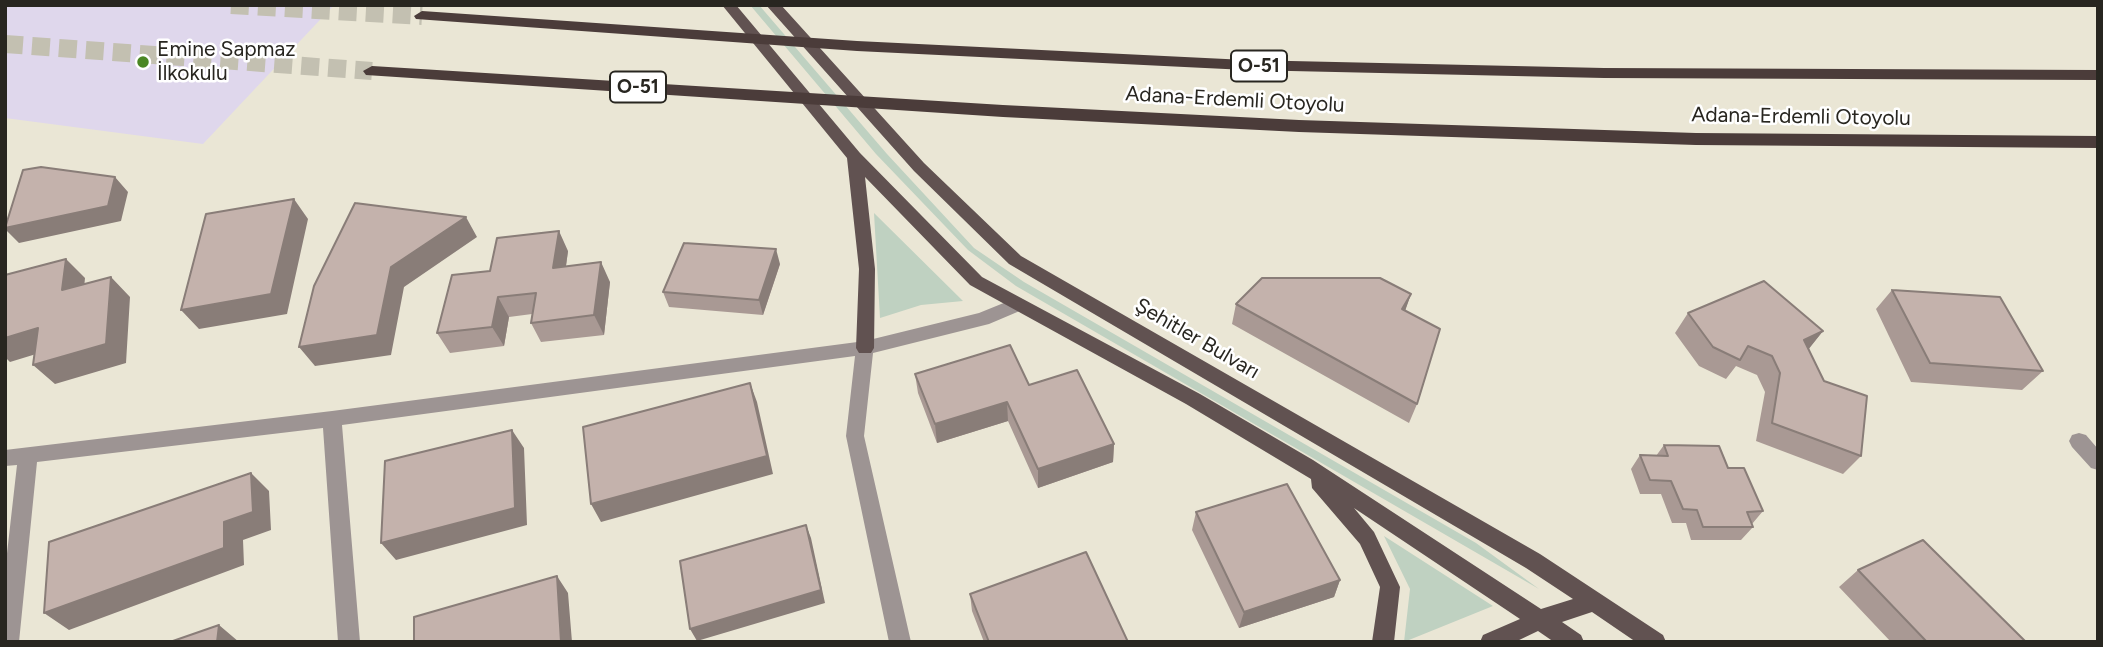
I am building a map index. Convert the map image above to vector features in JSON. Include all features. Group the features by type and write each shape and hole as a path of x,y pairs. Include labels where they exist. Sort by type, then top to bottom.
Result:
{"highway":[{"name":"Adana-Erdemli Otoyolu","path":"422,16 857,46 1247,65 1604,73 2098,75"},
{"name":"Adana-Erdemli Otoyolu","path":"372,71 1003,111 1299,126 1696,139 2098,142"}],"main road":[{"name":"Şehitler Bulvarı","path":"775,8 919,167 1015,260 1533,561 1655,642"},
{"path":"732,9 855,157 975,281 1193,399 1306,466 1573,642"},
{"path":"855,157 867,269 866,348"},
{"path":"1306,466 1367,538 1390,587 1383,642"},
{"path":"1492,642 1542,620 1596,601"}],"street":[{"path":"5,458 332,419 866,348 983,319 1016,305"},
{"path":"866,348 855,436 900,642"},
{"path":"332,419 349,642"},
{"path":"2079,441 2098,463"},
{"path":"8,642 28,456"}],"shaded area":[{"name":"Emine Sapmaz İlkokulu","path":"5,5 334,5 203,144 5,118"}],"green space":[{"path":"750,5 759,5 887,154 974,248 1024,282 1476,543 1539,589 1016,286 968,250 876,154"},
{"path":"874,213 963,301 921,305 880,318"},
{"path":"1384,536 1493,606 1404,642 1410,589"}],"building":[{"path":"41,167 115,177 108,206 5,228 23,170"},
{"path":"294,199 271,294 181,310 206,214"},
{"path":"355,203 466,217 391,267 377,335 299,347 314,286"},
{"path":"559,231 553,268 601,262 594,315 531,323 536,293 498,297 492,327 437,333 452,275 490,271 497,238"},
{"path":"684,243 776,249 759,300 663,292"},
{"path":"66,259 62,290 111,277 106,344 33,365 38,328 5,338 5,275"},
{"path":"1262,278 1380,278 1411,294 1402,309 1440,329 1417,404 1236,304"},
{"path":"1764,281 1823,331 1804,340 1824,381 1867,396 1861,456 1772,423 1780,373 1772,356 1748,346 1740,360 1713,347 1688,313"},
{"path":"1892,290 2000,297 2043,371 1930,363"},
{"path":"1010,345 1029,385 1077,370 1114,444 1038,469 1007,402 935,424 915,374"},
{"path":"750,383 767,456 591,504 583,427"},
{"path":"512,430 515,508 381,543 385,461"},
{"path":"1664,445 1719,446 1728,468 1744,468 1763,511 1747,512 1753,527 1703,527 1697,510 1683,509 1671,481 1650,480 1640,455 1668,456"},
{"path":"251,473 253,512 224,522 224,548 44,613 49,542"},
{"path":"1287,484 1340,580 1244,612 1196,512"},
{"path":"806,525 821,590 690,629 680,561"},
{"path":"1923,540 2026,642 1927,642 1858,570"},
{"path":"1086,552 1128,642 989,642 970,594"},
{"path":"557,576 561,642 414,642 414,617"},
{"path":"219,625 217,642 170,642"}],"tunnel":[{"path":"231,5 422,16"},
{"path":"5,44 372,71"}],"place":[{"name":"Emine Sapmaz İlkokulu","path":"143,62"}]}
